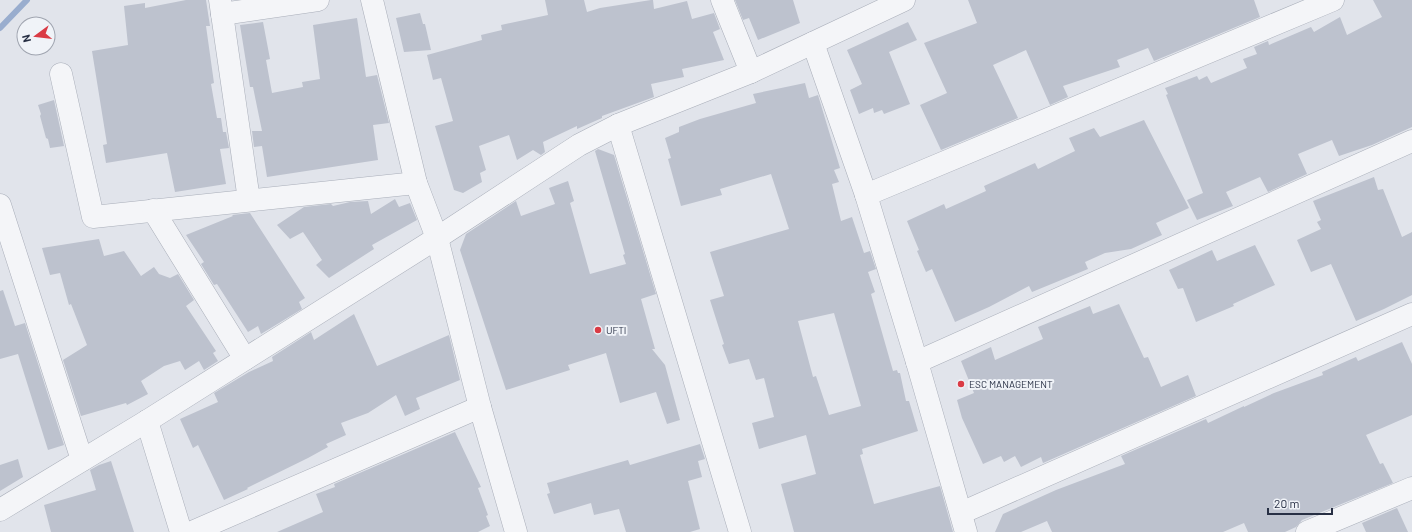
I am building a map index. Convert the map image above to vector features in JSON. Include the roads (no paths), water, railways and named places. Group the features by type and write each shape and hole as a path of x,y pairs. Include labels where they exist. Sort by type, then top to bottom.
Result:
{"street":[{"path":"249,200 221,7 318,0"},
{"path":"372,0 416,183 437,238 480,407 516,532"},
{"path":"722,0 751,72"},
{"path":"866,195 1332,0"},
{"path":"0,510 147,421 437,238 579,145 618,125 751,72 896,2"},
{"path":"812,43 866,195 964,522 1412,314"},
{"path":"61,74 93,217 416,183"},
{"path":"618,125 740,532"},
{"path":"917,362 1412,141"},
{"path":"0,205 82,460"},
{"path":"154,210 245,359"},
{"path":"192,532 480,407"},
{"path":"147,421 181,532"},
{"path":"1307,532 1412,488"}],"waterway":[{"path":"0,28 27,0"}],"place":[{"name":"UFTI","path":"598,330"},
{"name":"ESC MANAGEMENT","path":"961,384"}]}
